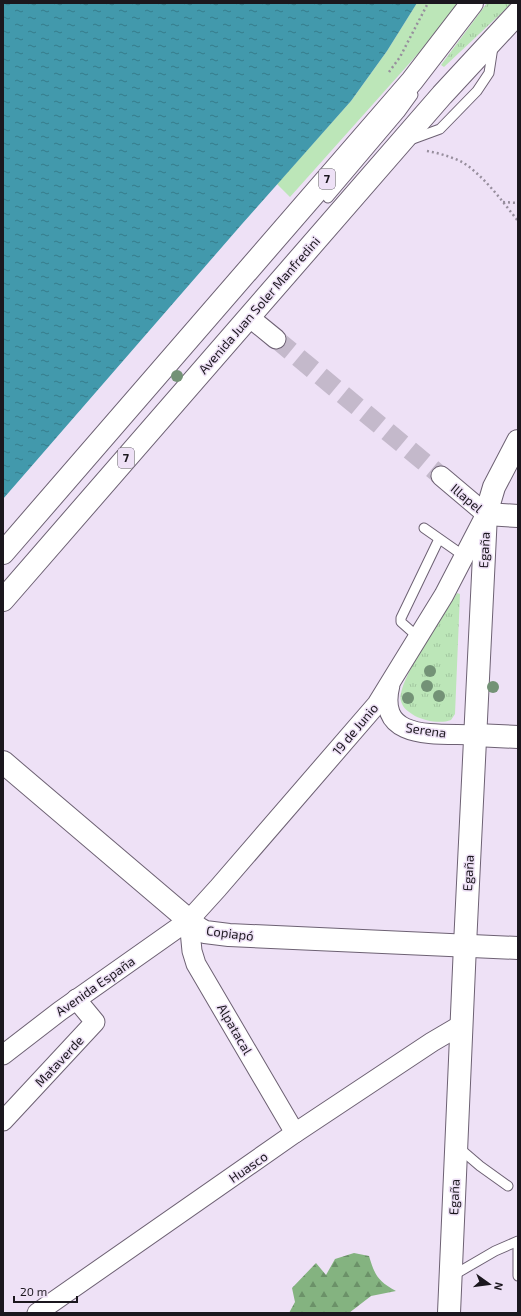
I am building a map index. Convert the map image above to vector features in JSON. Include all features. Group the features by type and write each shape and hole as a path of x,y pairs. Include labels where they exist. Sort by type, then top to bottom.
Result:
{"main road":[{"name":"7","path":"3,553 142,391 216,308 431,56 472,3"},
{"name":"Avenida Juan Soler Manfredini","path":"3,600 396,147 496,34 518,13"},
{"name":"Egaña","path":"449,1313 461,1025 486,514 494,487 518,441"},
{"name":"Illapel","path":"486,514 518,516"},
{"name":"Serena","path":"475,735 509,736"},
{"name":"Copiapó","path":"3,762 205,932 218,934 518,948"},
{"path":"450,1282 454,1313"}],"street":[{"path":"249,317 276,339"},
{"name":"Illapel","path":"441,476 486,514"},
{"name":"19 de Junio","path":"189,920 360,724 391,683 444,595 486,514"},
{"name":"Serena","path":"391,683 387,705 393,720 400,726 421,732 475,735"},
{"name":"Avenida España","path":"3,1055 76,999 189,920"},
{"name":"Alpatacal","path":"189,920 192,951 196,964 296,1133"},
{"name":"Mataverde","path":"3,1121 96,1022 76,999"},
{"name":"Huasco","path":"37,1313 296,1133 432,1042 461,1025"}],"lane":[{"path":"328,198 400,113 419,85 431,56"},
{"path":"128,422 142,391"},
{"path":"424,528 464,556"},
{"path":"419,638 401,622 400,618 439,539"},
{"path":"456,1146 480,1166 508,1186"},
{"path":"450,1282 495,1251 518,1241"},
{"path":"518,1248 518,1276"}],"path":[{"path":"386,75 400,57 428,3"},
{"path":"426,151 446,155 461,162 474,171 503,202 518,221"},
{"path":"503,202 518,203"}],"green space":[{"path":"417,3 460,3 432,38 290,197 277,184 351,101 387,51"},
{"path":"487,3 512,3 444,67 441,65"},
{"path":"457,593 460,594 455,714 451,720 438,722 428,721 408,712 401,701 402,692 406,679 414,663"},
{"path":"354,1253 369,1256 375,1273 381,1281 396,1291 371,1296 349,1313 289,1313 295,1302 292,1288 316,1263 326,1275 335,1259"}],"water":[{"path":"3,3 417,3 387,51 351,101 3,499"}],"tunnel":[{"path":"276,339 441,476"}]}
